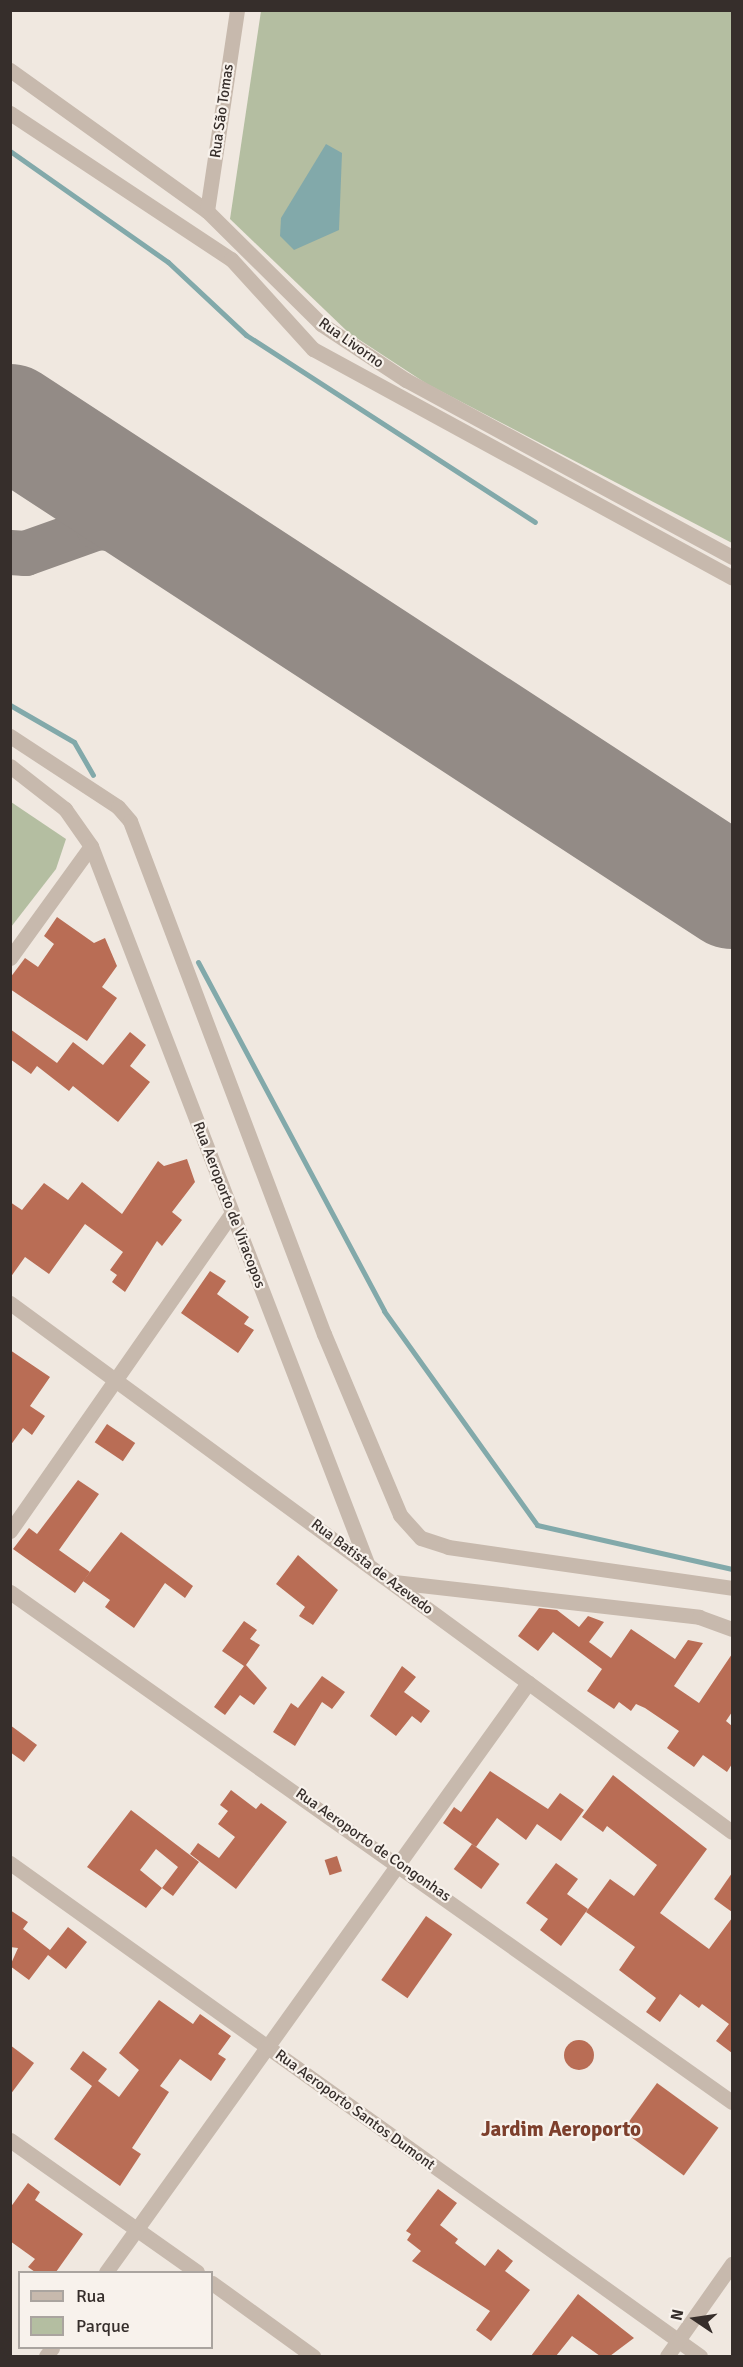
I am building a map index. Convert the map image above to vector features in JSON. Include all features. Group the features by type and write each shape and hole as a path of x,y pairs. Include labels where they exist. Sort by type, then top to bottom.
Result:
{"street":[{"name":"Rua São Tomas","path":"207,211 237,10"},
{"name":"Rua Livorno","path":"10,70 207,211 330,330 406,380 732,557"},
{"path":"10,113 231,259 313,349 732,577"},
{"path":"10,736 118,807 130,821 324,1334 400,1515 421,1538 447,1547 732,1588"},
{"name":"Rua Aeroporto de Viracopos","path":"10,766 65,809 91,846 367,1563"},
{"path":"10,958 91,846"},
{"path":"10,1531 232,1213"},
{"name":"Rua Batista de Azevedo","path":"10,1303 119,1378 391,1582 732,1832"},
{"path":"391,1582 699,1617 732,1629"},
{"name":"Rua Aeroporto de Congonhas","path":"10,1592 398,1862 732,2102"},
{"path":"107,2271 264,2046 528,1683"},
{"name":"Rua Aeroporto Santos Dumont","path":"10,1863 700,2356"},
{"path":"10,2140 196,2271"},
{"path":"667,2356 732,2264"},
{"path":"213,2284 313,2356"}],"green space":[{"path":"261,11 732,11 732,543 427,384 349,333 230,219"},
{"path":"11,802 66,839 56,869 11,927"}],"water":[{"path":"326,144 342,153 339,230 294,250 280,236 281,218"}],"building":[{"path":"57,917 94,943 105,938 117,966 102,987 117,998 87,1041 10,989 10,978 25,958 38,967 54,944 44,936"},
{"path":"10,1029 57,1063 73,1042 103,1065 130,1032 146,1045 130,1066 150,1082 118,1122 73,1086 69,1091 37,1066 31,1074 10,1059"},
{"path":"187,1159 195,1182 172,1212 182,1220 162,1246 157,1241 125,1292 112,1282 117,1275 110,1270 123,1252 85,1224 49,1274 25,1257 10,1278 10,1202 22,1210 44,1183 68,1200 82,1182 122,1214 158,1161 164,1166"},
{"path":"210,1271 226,1281 217,1294 249,1317 244,1324 254,1330 238,1353 181,1313"},
{"path":"10,1350 50,1377 30,1406 45,1416 32,1435 23,1428 10,1446"},
{"path":"107,1424 135,1443 123,1461 95,1442"},
{"path":"78,1480 99,1494 59,1550 90,1572 75,1593 13,1549 29,1528 37,1534"},
{"path":"121,1532 193,1586 185,1598 165,1583 134,1628 105,1607 110,1600 83,1581"},
{"path":"298,1555 338,1590 313,1625 299,1616 305,1607 276,1584"},
{"path":"539,1608 557,1610 579,1627 588,1616 604,1622 589,1642 611,1658 631,1629 675,1659 688,1640 703,1643 674,1686 699,1703 732,1654 732,1712 726,1721 732,1726 732,1764 727,1772 703,1755 694,1767 667,1748 679,1731 645,1708 636,1704 631,1711 619,1702 614,1709 587,1691 602,1669 553,1632 538,1651 518,1636"},
{"path":"244,1621 257,1630 250,1639 260,1645 246,1665 267,1688 254,1705 240,1695 225,1715 214,1707 244,1666 222,1651"},
{"path":"402,1666 416,1677 404,1692 430,1711 421,1723 412,1716 396,1736 370,1716"},
{"path":"322,1676 345,1692 332,1709 322,1702 295,1746 273,1732 291,1703 298,1708"},
{"path":"10,1725 37,1745 24,1762 10,1752"},
{"path":"490,1771 548,1809 560,1793 584,1810 561,1841 537,1824 526,1840 497,1818 476,1847 443,1823 454,1807 461,1812"},
{"path":"613,1775 707,1849 660,1913 709,1949 732,1918 732,2053 716,2041 729,2024 702,2004 699,2008 680,1994 660,2022 646,2012 656,1998 619,1970 635,1947 586,1912 610,1879 634,1896 657,1865 607,1826 603,1832 582,1817"},
{"path":"231,1790 256,1809 261,1803 287,1822 236,1889 190,1854 198,1843 219,1858 235,1837 218,1824 228,1811 220,1805"},
{"path":"131,1810 199,1862 173,1896 162,1888 146,1908 87,1867","holes":["156,1849 178,1867 162,1888 140,1870"]},
{"path":"472,1844 500,1864 481,1889 454,1869"},
{"path":"337,1856 342,1871 330,1875 325,1860"},
{"path":"556,1863 578,1879 567,1894 588,1909 561,1946 540,1930 548,1919 526,1903"},
{"path":"732,1873 732,1912 714,1899"},
{"path":"10,1910 28,1922 23,1929 50,1950 68,1927 87,1942 66,1969 48,1955 29,1980 10,1966 18,1948 10,1947"},
{"path":"426,1916 452,1934 407,1998 381,1980"},
{"path":"159,2000 193,2024 200,2014 231,2036 218,2054 226,2059 211,2081 180,2059 160,2086 169,2092 132,2148 141,2154 120,2186 54,2139 92,2086 70,2069 83,2051 107,2069 98,2081 119,2097 139,2070 119,2053"},
{"path":"579,2040 589,2045 594,2055 589,2065 579,2070 569,2065 564,2055 569,2045"},
{"path":"10,2045 34,2063 10,2095"},
{"path":"657,2083 718,2128 684,2175 622,2131"},
{"path":"28,2183 40,2192 35,2200 83,2234 57,2271 34,2271 28,2267 35,2259 10,2241 10,2208"},
{"path":"438,2189 457,2203 440,2225 458,2239 455,2243 485,2266 498,2249 513,2261 505,2271 530,2290 491,2341 476,2330 490,2311 412,2261 421,2251 407,2240 411,2234 406,2231"},
{"path":"578,2294 634,2338 610,2356 600,2356 572,2336 556,2356 531,2356"}],"waterway":[{"path":"10,151 168,262 246,335 535,522"},
{"path":"10,705 74,742 93,775"},
{"path":"198,962 384,1311 537,1525 732,1569"}],"taxiway":[{"path":"10,552 25,553 98,527 186,535"}],"runway":[{"path":"10,421 732,892"}],"district":[{"name":"Jardim Aeroporto","path":"561,2129"}]}
